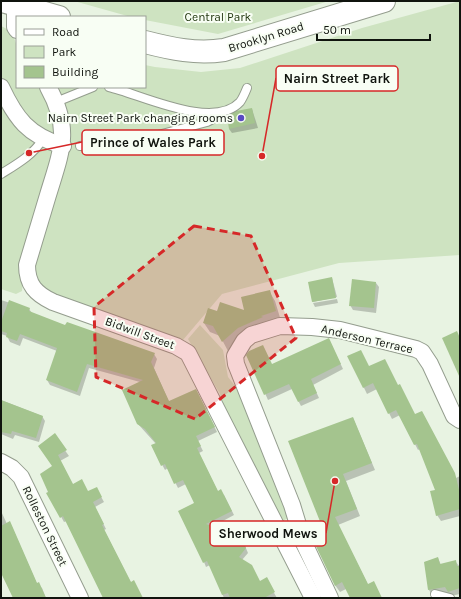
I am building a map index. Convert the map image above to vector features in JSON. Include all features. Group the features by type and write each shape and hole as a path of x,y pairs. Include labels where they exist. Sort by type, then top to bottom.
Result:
{"main road":[{"name":"Brooklyn Road","path":"146,42 191,52 224,50 384,1"},
{"path":"9,3 55,16"}],"street":[{"path":"9,3 16,28"},
{"path":"1,87 12,109 20,120 43,139 63,146"},
{"name":"Bidwill Street","path":"49,88 56,102 62,123 63,146 58,168 27,265 28,280 36,292 53,302 176,346 188,353 313,598"},
{"name":"Anderson Terrace","path":"330,598 303,541 292,505 243,385 235,356 244,341 250,335 280,326 312,326 340,330 416,349 426,357 454,416 460,420"},
{"name":"Rolleston Street","path":"1,462 12,468 21,477 80,598"}],"lane":[{"path":"56,102 91,88"},
{"path":"112,88 175,108 196,111 224,112"},
{"path":"80,146 143,139 207,122 219,116 239,102 248,88"},
{"path":"1,174 32,152 43,139"},
{"path":"435,594 450,598"}],"highlighted area":[{"path":"194,226 251,236 296,338 195,419 96,377 94,307"}],"green space":[{"name":"Central Park","path":"74,1 329,1 218,34 146,20 146,16 127,16"},
{"path":"460,1 460,255 339,263 222,294 183,340 68,301 46,289 37,280 31,264 61,171 55,88 146,88 146,65 201,72 240,68 362,28"},
{"path":"1,26 8,30 16,44 16,88 41,88 49,104 57,138 24,264 22,291 16,294 1,289"},
{"path":"200,325 223,350 228,377 236,387 290,517 281,522 228,420 220,394 188,339"}],"building":[{"name":"Nairn Street Park changing rooms","path":"252,108 255,123 229,129 227,116 236,111"},
{"path":"332,277 336,298 312,302 308,282"},
{"path":"352,279 376,282 374,308 349,306"},
{"path":"270,290 276,311 261,316 263,317 238,328 222,342 213,326 203,323 208,308 217,311 220,302 244,310 241,297"},
{"path":"9,300 30,308 29,311 65,325 67,322 155,353 151,362 169,401 196,389 215,427 196,436 201,446 197,448 218,491 221,489 232,511 206,524 241,536 246,548 239,557 252,565 260,581 267,577 275,592 264,598 230,598 228,593 222,595 207,561 203,563 178,511 194,503 183,480 174,484 165,464 161,466 151,445 156,443 145,429 137,424 122,390 143,380 87,364 77,392 46,380 57,348 20,334 17,341 6,337 7,333 1,331 1,322"},
{"path":"457,331 460,338 460,378 442,338"},
{"path":"329,338 341,364 311,379 317,393 298,402 289,384 264,395 246,355 249,351 263,345 272,364"},
{"path":"361,350 369,366 385,359 415,414 422,411 455,473 460,494 460,509 436,516 430,491 435,490 417,444 414,445 396,410 388,414 373,383 363,388 347,356"},
{"path":"1,400 43,416 36,438 12,431 11,434 1,432"},
{"path":"353,417 372,463 343,474 357,509 335,517 368,584 374,581 382,598 350,598 342,582 335,586 313,540 325,534 288,441"},
{"path":"55,433 67,450 58,455 73,484 82,479 88,491 97,487 102,497 93,502 104,524 102,525 131,582 134,580 143,598 103,598 63,516 60,518 46,493 48,492 40,474 52,466 38,446"},
{"path":"10,521 37,583 39,582 46,598 13,598 1,573 1,526"},
{"path":"438,557 440,564 456,560 457,566 460,566 460,588 448,592 445,587 428,590 424,562"}],"place":[{"name":"Nairn Street Park changing rooms","path":"241,118"},
{"name":"Prince of Wales Park","path":"29,153"},
{"name":"Nairn Street Park","path":"262,156"},
{"name":"Sherwood Mews","path":"335,481"}]}
